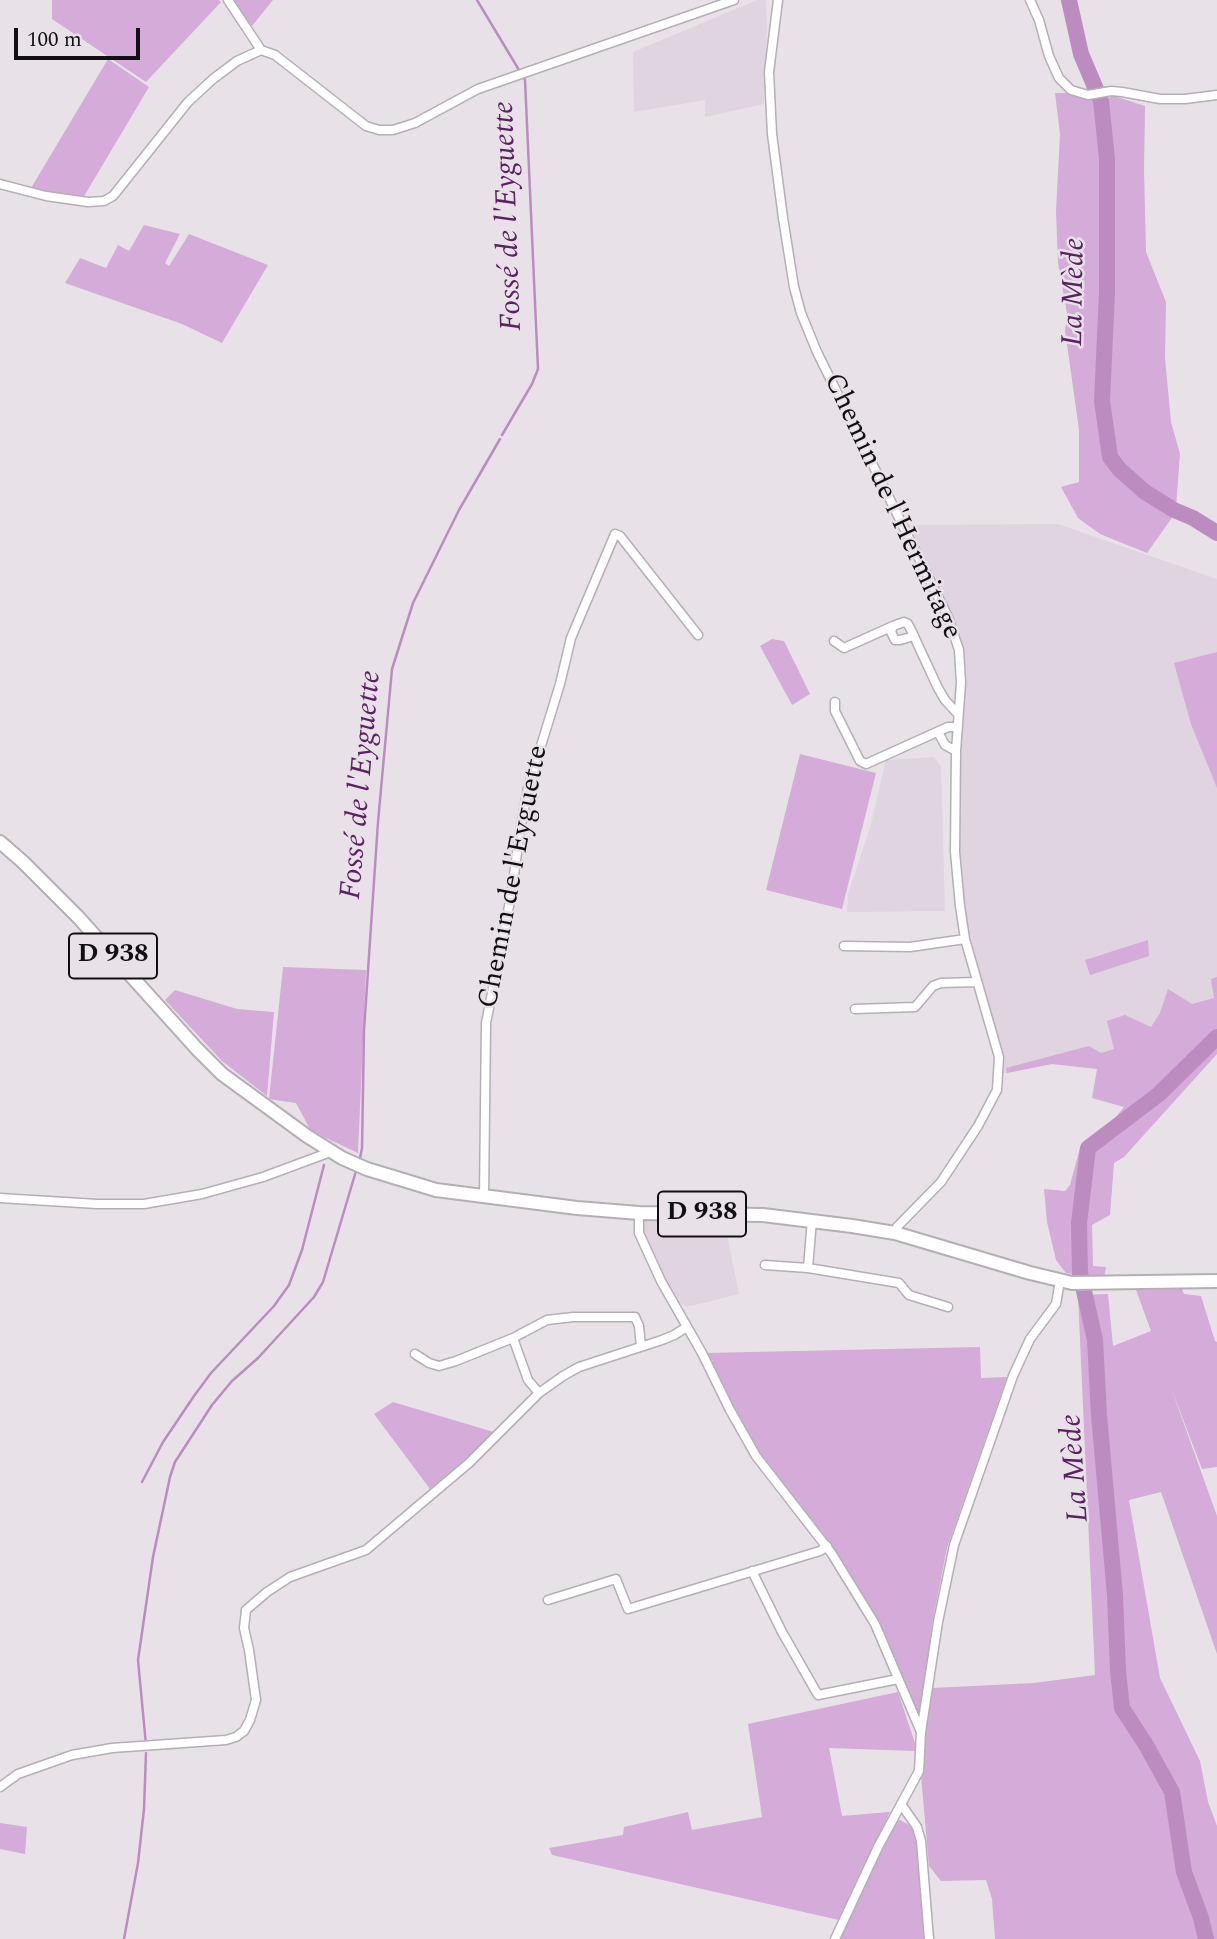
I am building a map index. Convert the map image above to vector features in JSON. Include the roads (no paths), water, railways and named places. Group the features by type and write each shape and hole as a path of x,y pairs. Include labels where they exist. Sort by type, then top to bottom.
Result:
{"main road":[{"name":"D 938","path":"0,842 78,917 222,1074 328,1150 357,1166 447,1192 609,1211 763,1215 895,1233 1066,1282 1217,1281"}],"street":[{"path":"228,0 261,51"},
{"path":"0,184 56,198 104,201 113,196 188,102 237,61 261,51 275,55 366,126 393,130 415,123 478,89 734,0"},
{"name":"Chemin de l'Hermitage","path":"778,0 769,72 772,134 794,287 801,313 817,352 955,633 960,663 955,852 960,906 965,939 999,1057 997,1090 978,1126 953,1167 897,1227 895,1233"},
{"path":"1030,0 1059,78 1071,90 1088,95 1111,91 1160,99 1217,95"},
{"name":"Chemin de l'Eyguette","path":"484,1196 486,1023 512,891 528,788 560,684 571,638 615,534 620,536 698,635"},
{"path":"834,641 844,648 893,625 904,622 908,624 945,700 958,714"},
{"path":"893,625 891,632 895,640 914,636"},
{"path":"835,702 835,711 863,763 872,762 948,727 958,727"},
{"path":"938,732 944,745 956,751"},
{"path":"844,946 910,947 965,939"},
{"path":"855,1009 915,1007 933,986 941,983 977,982"},
{"path":"0,1198 97,1205 144,1204 202,1194 263,1177 324,1154 328,1150"},
{"path":"639,1213 641,1237 669,1298 702,1353 756,1456 827,1546 875,1624 921,1732"},
{"path":"808,1268 812,1220"},
{"path":"765,1265 808,1268 899,1283 909,1295 948,1307"},
{"path":"835,1939 878,1847 919,1772 921,1732 938,1622 954,1545 1013,1376 1030,1339 1056,1304 1066,1282"},
{"path":"415,1354 439,1366 456,1362 513,1338 547,1320 573,1317 635,1317 639,1326 641,1347"},
{"path":"0,1787 18,1774 72,1755 112,1748 226,1740 236,1737 244,1731 250,1720 256,1700 244,1628 246,1610 290,1577 366,1550 469,1463 539,1393 572,1370 674,1335 687,1327"},
{"path":"513,1338 528,1380 539,1393"},
{"path":"548,1600 615,1580 628,1609 820,1551 827,1546"},
{"path":"751,1572 818,1695 898,1679"},
{"path":"901,1804 912,1818 921,1841 929,1939"}],"waterway":[{"name":"Fossé de l'Eyguette","path":"477,0 525,80 538,369 502,435"},
{"name":"La Mède","path":"1069,0 1081,54 1101,101 1107,159 1107,292 1102,401 1110,457 1119,469 1145,492 1217,533"},
{"name":"Fossé de l'Eyguette","path":"360,1158 364,1030 378,822 392,669 413,603 459,510 500,439"},
{"name":"La Mède","path":"1206,1939 1184,1872 1172,1792 1122,1708 1095,1340 1080,1273 1079,1223 1088,1148 1159,1094 1217,1037"},
{"path":"142,1482 163,1442 211,1373 274,1306 289,1285 302,1250 324,1165"},
{"name":"Fossé de l'Eyguette","path":"146,1745 138,1660 153,1557 175,1462 212,1405 232,1381 258,1358 314,1297 323,1282 356,1171"},
{"name":"Fossé de l'Eyguette","path":"124,1939 138,1863 146,1753"}]}
